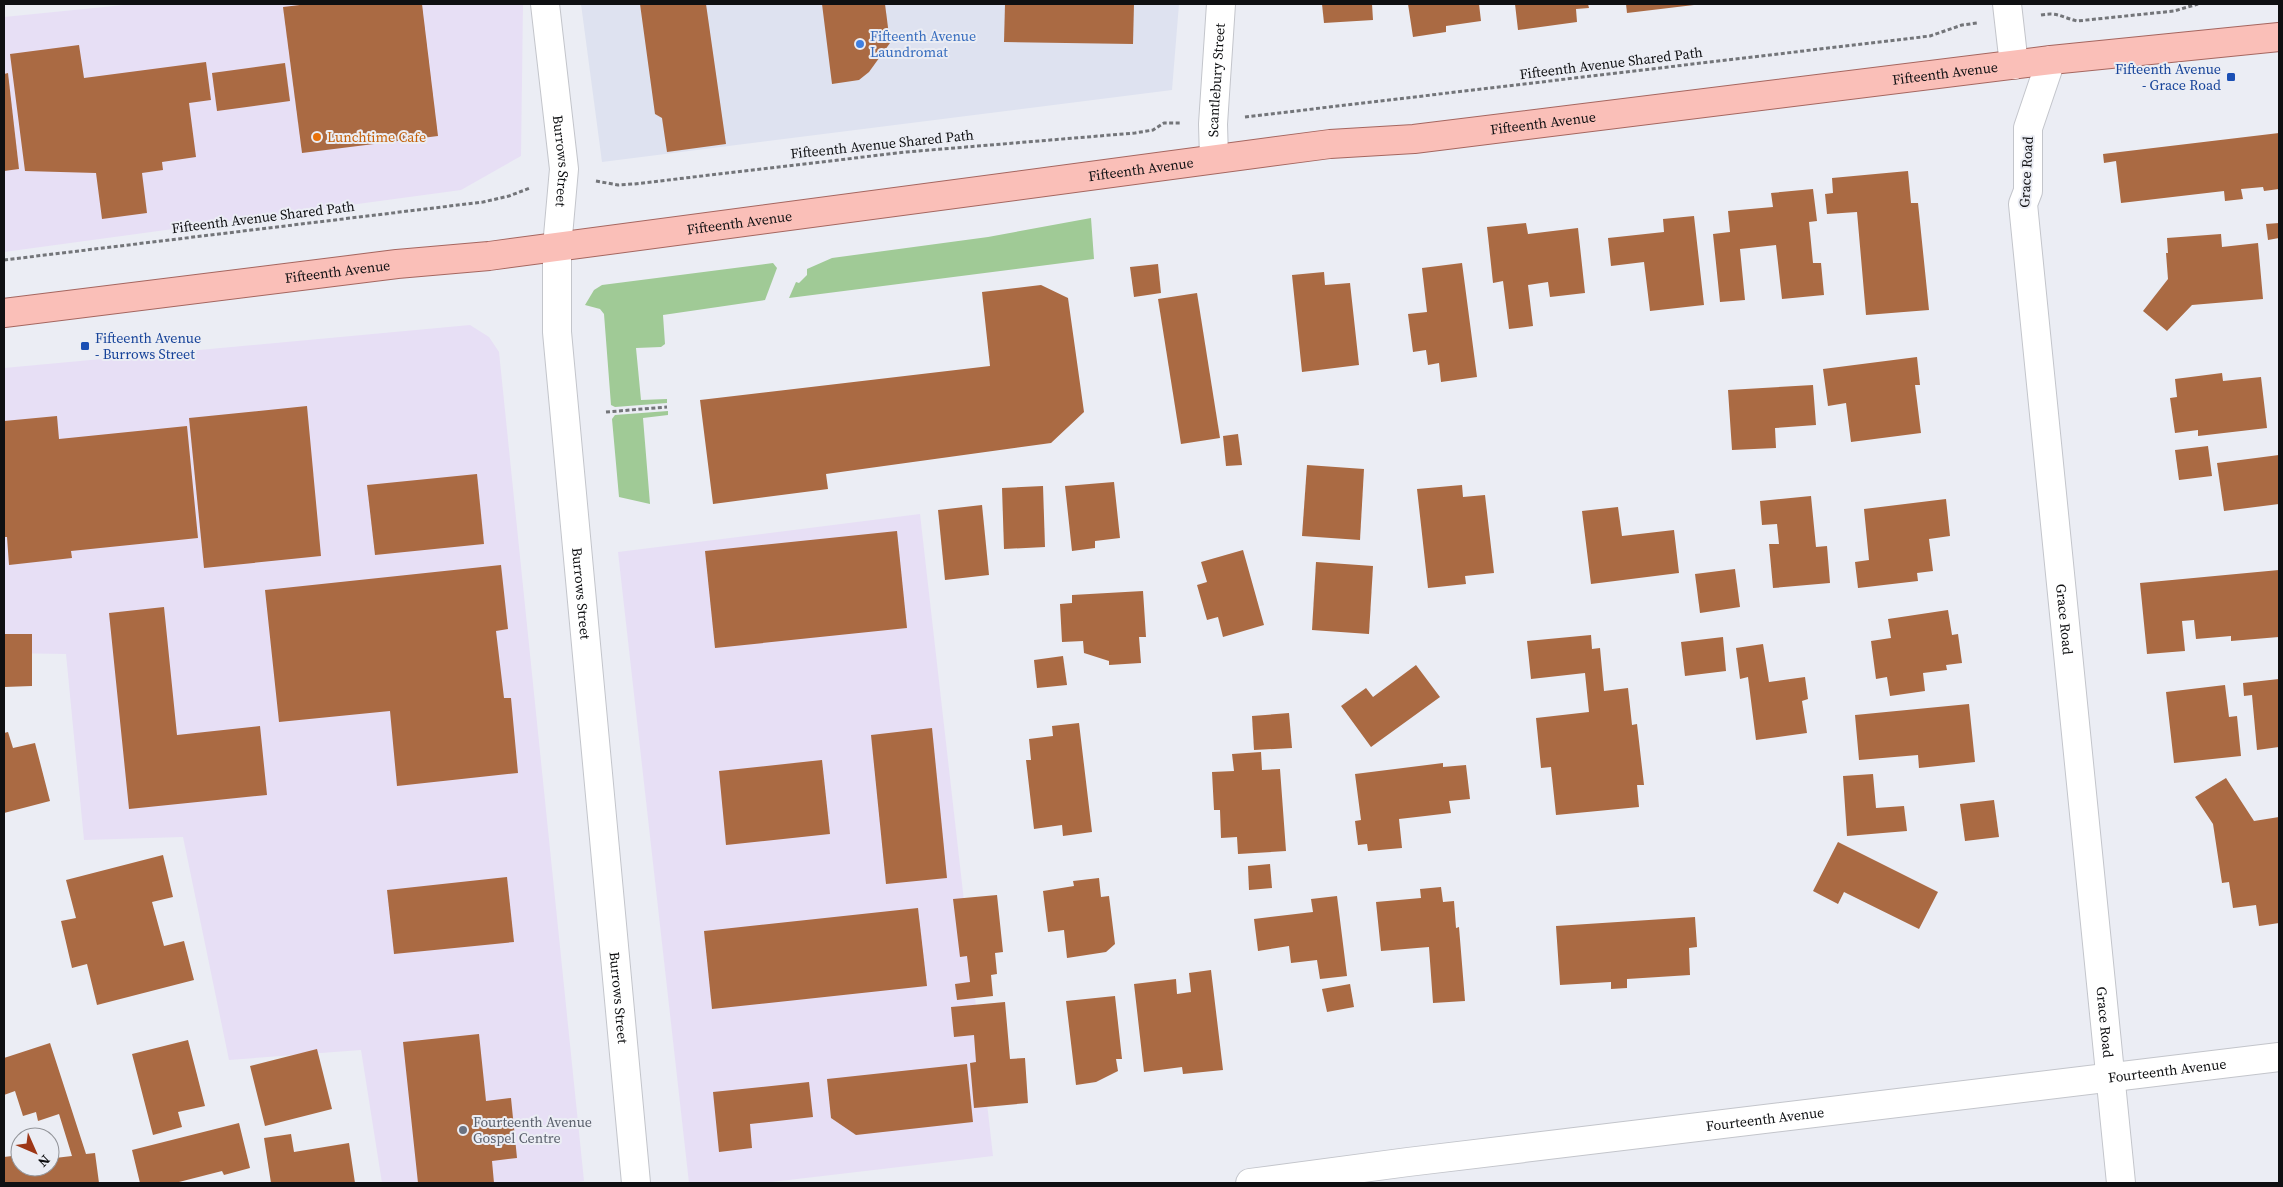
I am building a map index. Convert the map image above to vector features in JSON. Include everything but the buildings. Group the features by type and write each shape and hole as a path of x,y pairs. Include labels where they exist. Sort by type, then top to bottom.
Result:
{"main road":[{"name":"Fifteenth Avenue","path":"4,313 387,265 557,247 1214,158 1361,141 1424,138 2051,60 2279,37"}],"street":[{"name":"Burrows Street","path":"545,4 564,169 557,247 558,342 636,1183"},
{"name":"Scantlebury Street","path":"1214,158 1213,124 1221,4"},
{"path":"2007,4 2014,65"},
{"name":"Grace Road","path":"2051,60 2028,128 2028,191 2023,204 2121,1183"},
{"name":"Fourteenth Avenue","path":"1250,1183 1408,1162 2279,1058"}],"path":[{"path":"2056,12 2066,18 2077,21 2174,11 2198,4"},
{"name":"Fifteenth Avenue Shared Path","path":"1260,116 1930,36 1962,25"},
{"name":"Fifteenth Avenue Shared Path","path":"595,181 618,185 634,184 906,152 1135,133 1153,130 1164,124 1171,124"},
{"name":"Fifteenth Avenue Shared Path","path":"4,260 484,202 509,196 524,189"},
{"path":"606,412 667,407"}],"shaded area":[{"path":"134,4 523,4 521,156 461,190 4,252 4,17"},
{"path":"581,4 1179,4 1172,90 602,162"},
{"path":"470,325 489,337 499,352 584,1181 572,1183 382,1183 361,1050 229,1060 183,837 84,840 66,654 4,653 4,368"},
{"path":"920,514 993,1156 763,1183 689,1183 618,552"}],"green space":[{"path":"1091,218 1094,259 789,298 796,282 799,283 807,275 807,269 832,258 988,237"},
{"path":"773,263 777,268 765,300 663,315 665,344 661,347 636,348 641,400 667,399 667,403 615,407 611,405 604,314 600,309 585,305 594,290 602,285"},
{"path":"668,411 668,415 643,418 650,504 619,497 612,419 615,415"}],"place":[{"name":"Fifteenth Avenue Laundromat","path":"860,44"},
{"name":"Fifteenth Avenue - Grace Road","path":"2231,77"},
{"name":"Lunchtime Cafe","path":"317,137"},
{"name":"Fifteenth Avenue - Burrows Street","path":"85,346"},
{"name":"Fourteenth Avenue Gospel Centre","path":"463,1130"}]}
